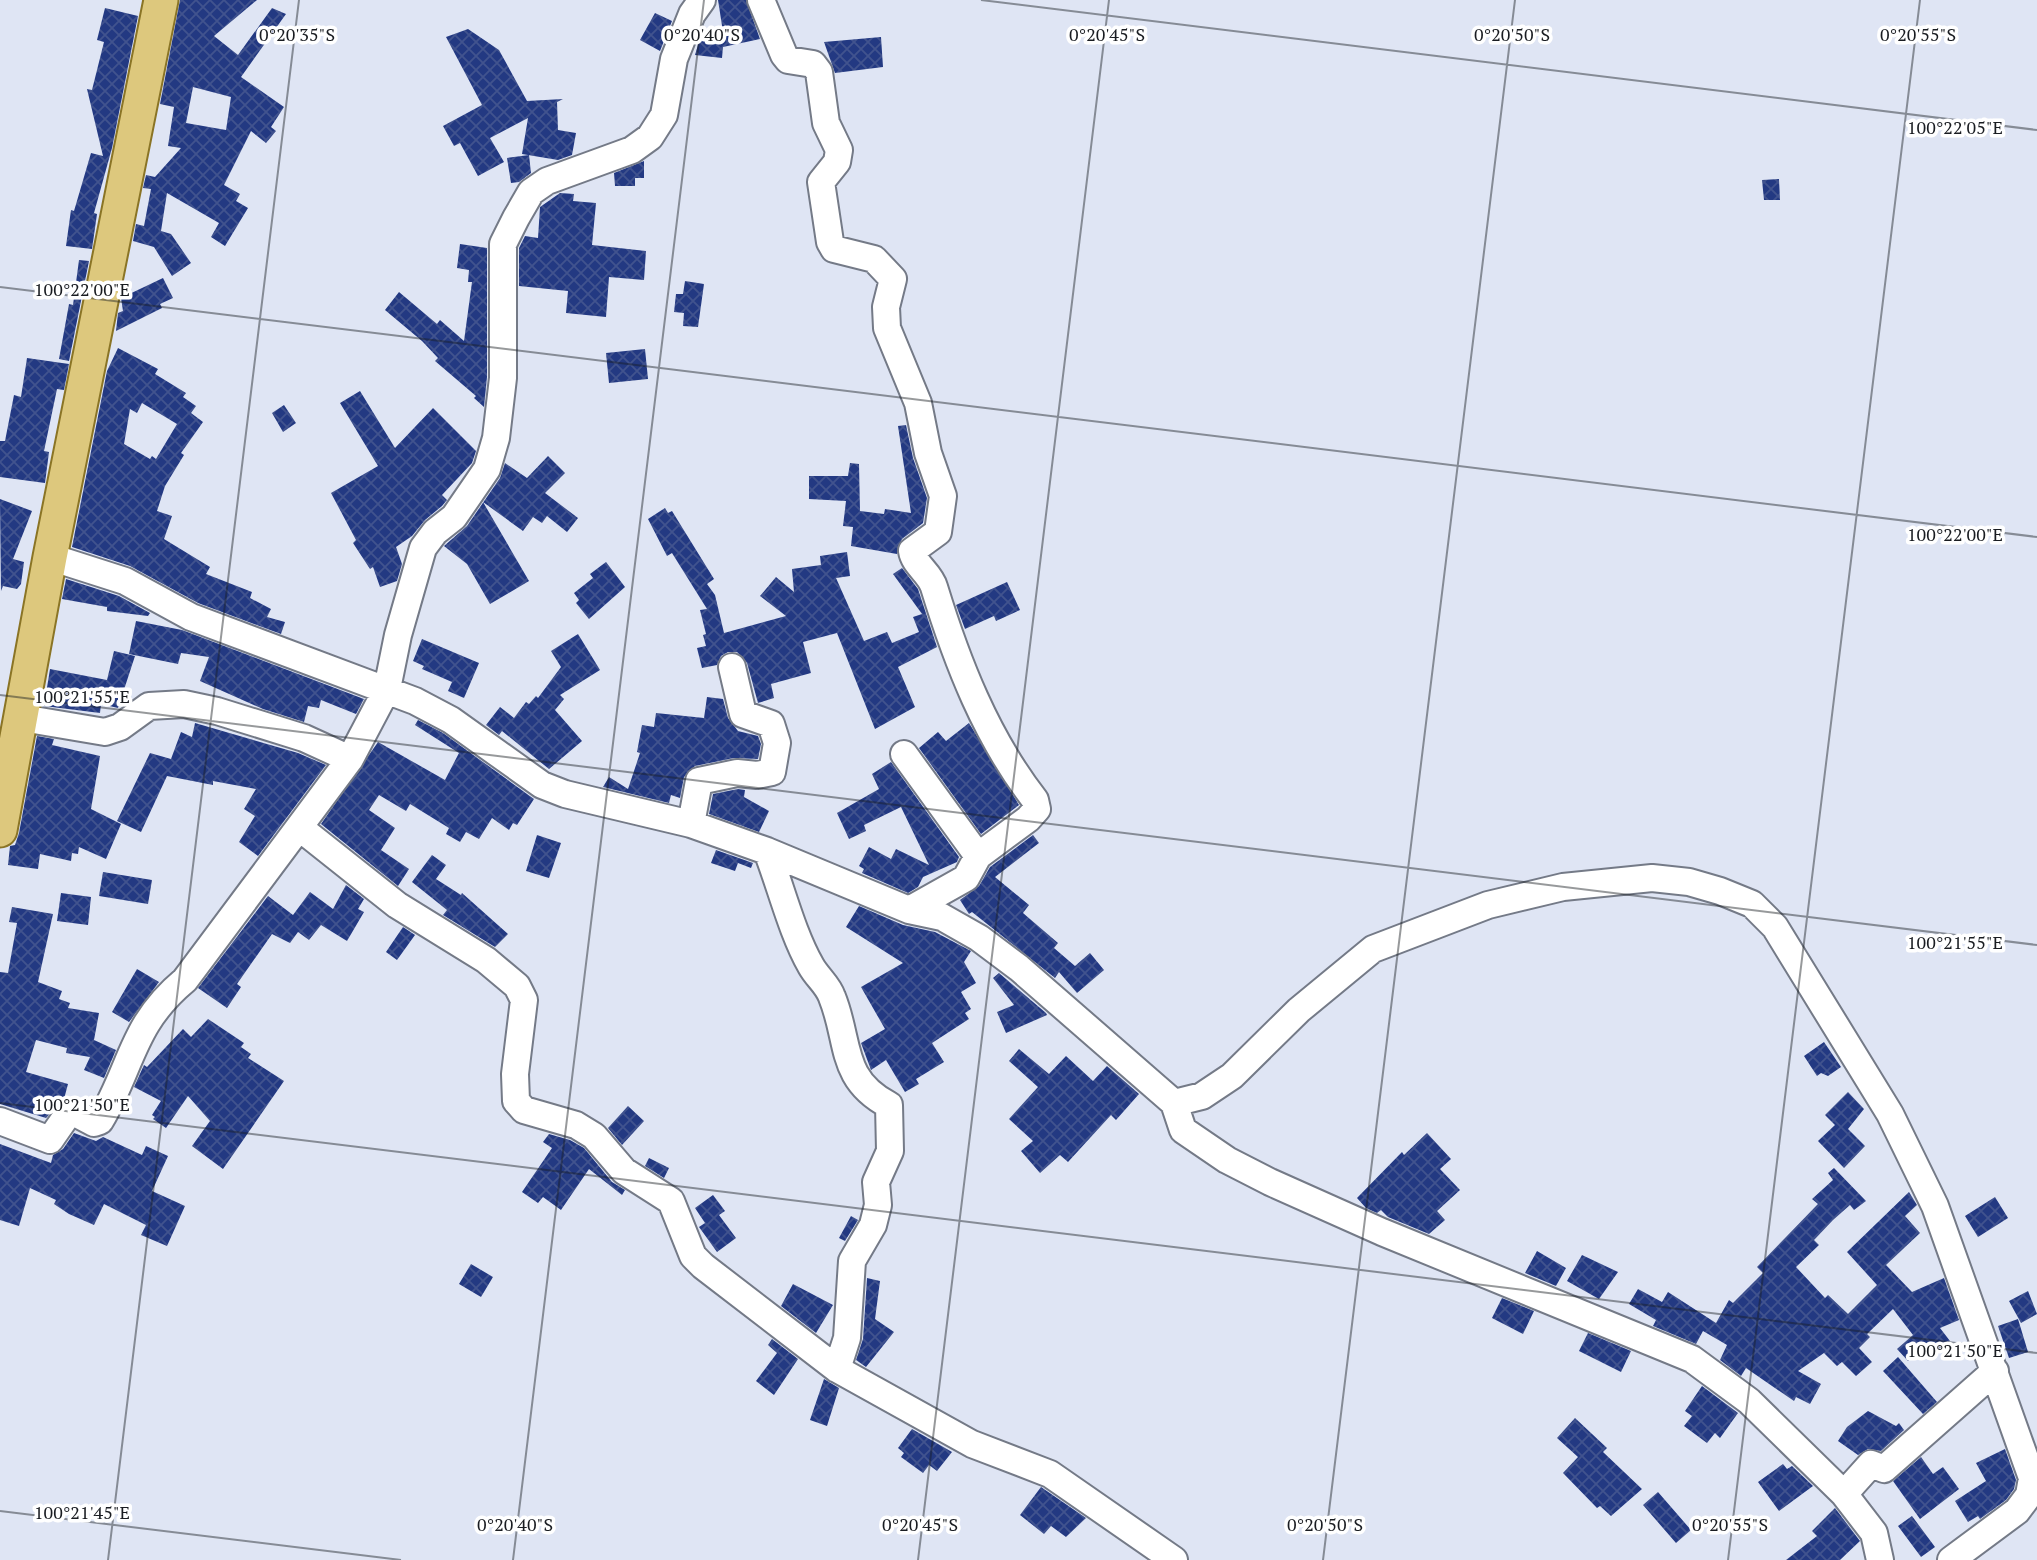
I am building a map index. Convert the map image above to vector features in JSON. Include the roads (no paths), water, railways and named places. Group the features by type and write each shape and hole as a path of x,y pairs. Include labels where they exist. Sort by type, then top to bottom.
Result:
{"main road":[{"path":"0,830 23,718 50,556 161,0"}],"street":[{"path":"0,1121 50,1140 68,1114 77,1114 98,1123 142,1027 160,1002 185,980 350,759 387,689 398,635 423,548 435,532 454,517 487,470 496,438 503,378 503,244 531,192 566,173 632,150 650,137 664,114 674,59 692,14 702,0"},
{"path":"761,0 788,60 813,64 819,72 826,123 839,150 837,162 821,182 830,242 834,249 874,259 893,279 886,307 887,328 918,403 928,453 943,496 938,532 912,551 914,559 934,587 956,660 1000,749 1035,800 1037,809 1028,819 978,856 966,878 909,910"},
{"path":"50,556 125,581 204,622 387,689 451,720 542,785 565,794 691,824 767,851 909,910 942,917 979,938 1019,968 1174,1104 1183,1130 1227,1160 1382,1232 1692,1359 1749,1401 1844,1494 1874,1533 1880,1560"},
{"path":"691,824 699,781 737,773 757,775 772,772 776,733 771,724 743,714 732,667"},
{"path":"23,718 105,732 120,727 149,706 184,704 217,711 304,738 350,759"},
{"path":"904,754 978,856"},
{"path":"300,828 397,905 505,974 517,986 524,1000 515,1074 516,1101 524,1110 576,1125 594,1136 624,1171 671,1201 693,1256 836,1369 972,1444 1050,1474 1174,1560"},
{"path":"767,851 811,966 832,994 848,1059 856,1079 871,1096 889,1105 890,1151 876,1182 878,1205 873,1225 852,1261 846,1338 836,1369"},
{"path":"1174,1104 1202,1096 1233,1076 1299,1010 1373,949 1488,905 1563,887 1652,878 1689,882 1752,904 1774,927 1890,1114 1935,1206 2032,1478 2029,1495 2017,1511 1951,1560"},
{"path":"1844,1494 1871,1464 1884,1469 1995,1371"}]}
